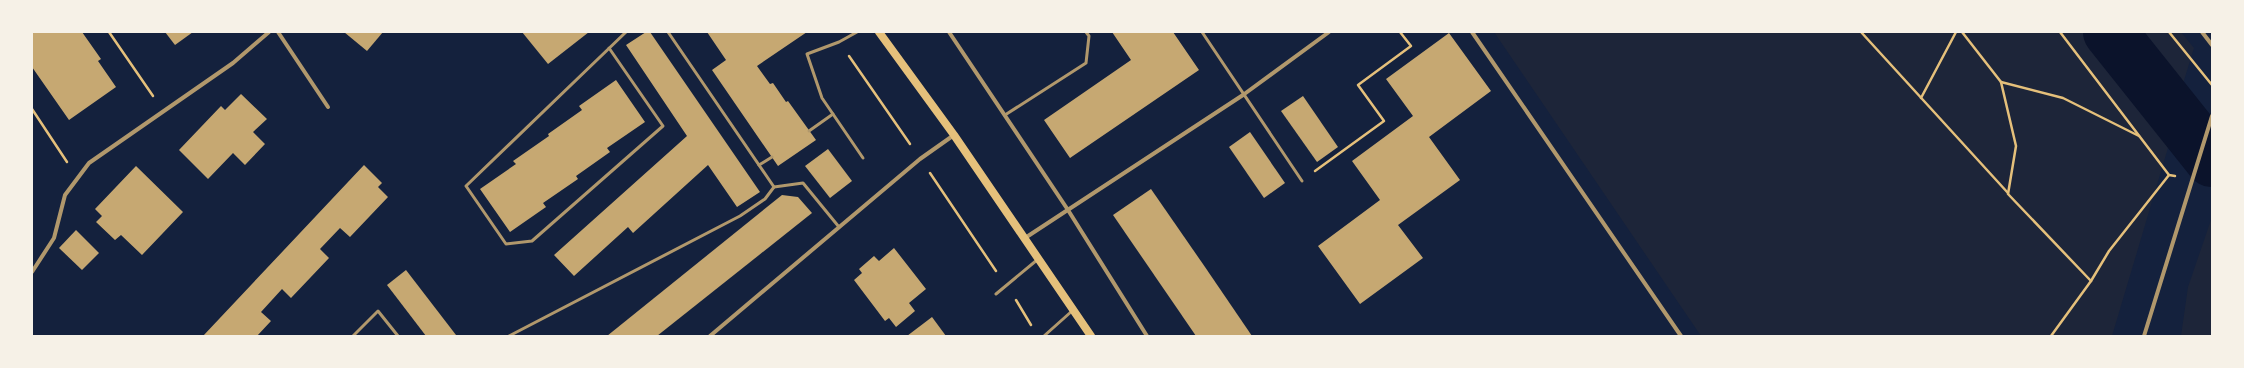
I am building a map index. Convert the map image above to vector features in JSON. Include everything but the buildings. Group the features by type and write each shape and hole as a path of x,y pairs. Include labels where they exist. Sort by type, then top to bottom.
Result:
{"main road":[{"path":"879,32 954,135 1091,336"}],"street":[{"path":"32,272 54,238 65,195 88,163 233,63 269,32"},
{"path":"278,32 328,107"},
{"path":"949,32 1068,210 1148,336"},
{"path":"1025,238 1243,95 1329,32"},
{"path":"1472,32 1681,336"},
{"path":"2202,32 2212,45"},
{"path":"2144,336 2212,116"},
{"path":"710,336 920,159 954,135"}],"lane":[{"path":"609,48 663,126 532,241 506,244 466,186 609,48 626,32"},
{"path":"668,32 774,187"},
{"path":"857,32 839,42 807,54 822,98 863,158"},
{"path":"1005,115 1086,63 1089,36 1086,32"},
{"path":"1202,32 1302,181"},
{"path":"809,131 833,114"},
{"path":"759,166 772,157"},
{"path":"509,336 740,216 764,199 774,187 803,183 839,227"},
{"path":"996,294 1005,285 1039,259"},
{"path":"1044,336 1073,310"},
{"path":"353,336 378,311 398,336"}],"path":[{"path":"109,32 164,111"},
{"path":"1302,181 1384,121 1358,85 1411,46 1400,32"},
{"path":"1861,32 2008,194 2091,281"},
{"path":"1921,98 1956,32"},
{"path":"1962,32 2001,82 2016,146 2008,194"},
{"path":"2060,32 2169,175 2193,180"},
{"path":"2169,32 2212,85"},
{"path":"839,42 1035,330"},
{"path":"2001,82 2063,98 2140,136"},
{"path":"32,109 34,115 78,178"},
{"path":"2051,336 2091,281 2109,251 2169,175"}],"shaded area":[{"path":"1494,32 2181,32 2194,48 2182,87 2173,131 2112,336 1701,336"},
{"path":"2212,217 2212,336 2181,336 2188,287"}],"waterway":[{"path":"2110,32 2212,160"}]}
